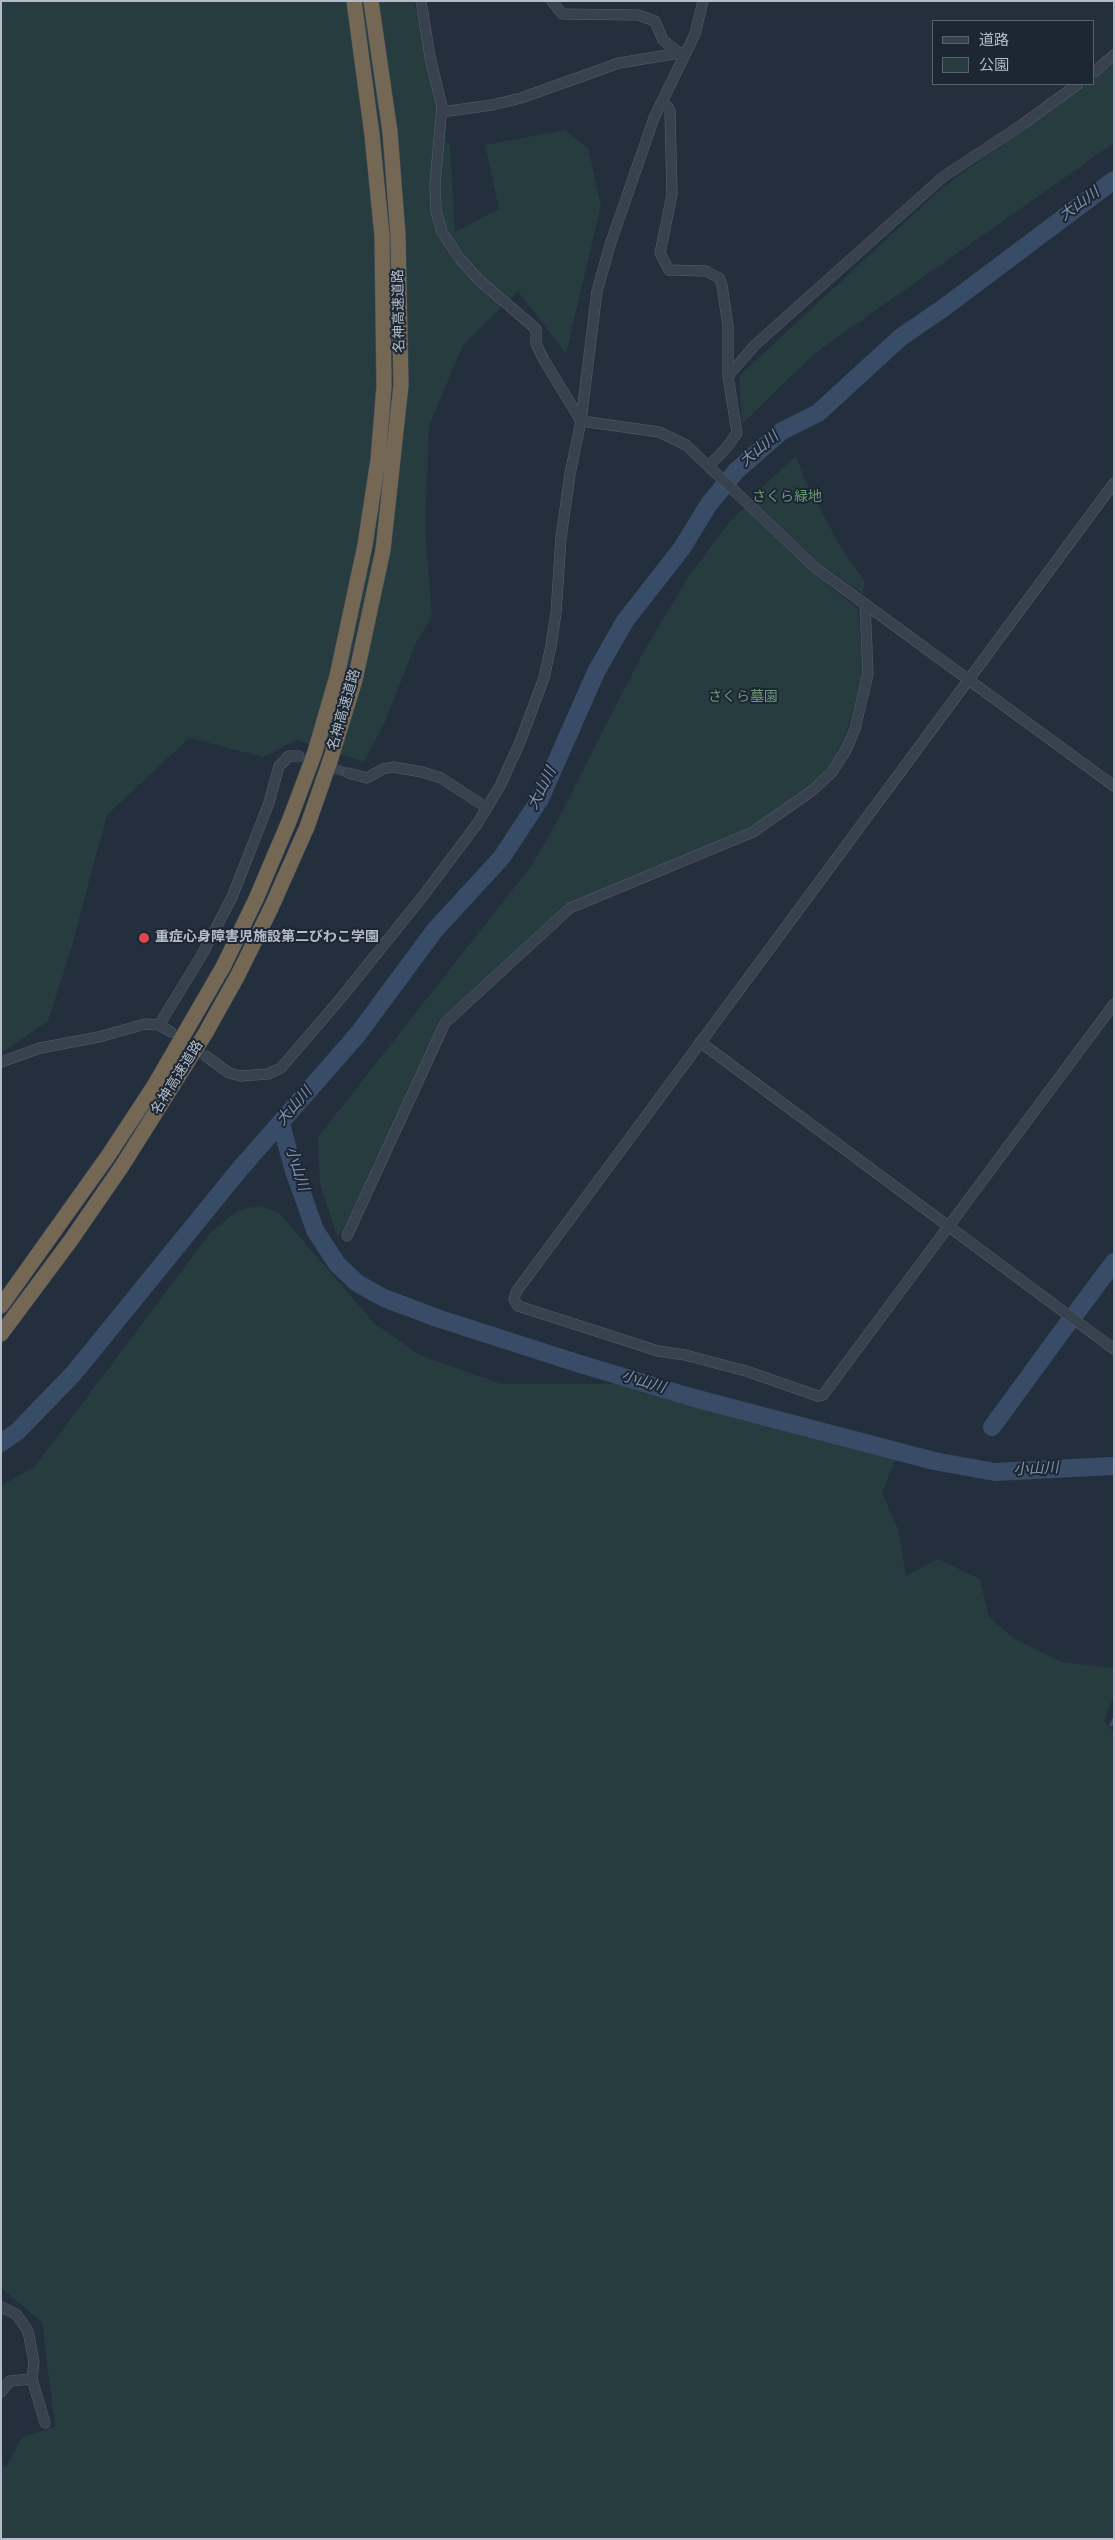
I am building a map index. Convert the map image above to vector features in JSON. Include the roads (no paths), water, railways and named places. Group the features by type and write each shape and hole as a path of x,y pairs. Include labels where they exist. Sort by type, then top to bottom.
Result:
{"highway":[{"name":"名神高速道路","path":"1,1306 113,1148 154,1086 223,967 256,899 290,819 315,752 337,676 365,545 378,460 384,386 382,236 372,135 354,1"},
{"name":"名神高速道路","path":"1,1334 71,1240 122,1166 205,1034 238,975 271,908 307,827 355,680 371,615 383,550 401,385 398,234 390,132 371,1"}],"street":[{"path":"421,1 442,112 435,184 436,211 442,232 460,259 479,280 536,329 536,344 581,421"},
{"path":"552,1 562,14 638,15 655,21 663,40 683,53"},
{"path":"206,1056 230,1073 240,1076 268,1074 281,1068 341,998 423,896 487,808 520,742 544,678 556,613 563,520 581,421 597,291 632,178 661,103 683,53 699,23 703,1"},
{"path":"442,112 492,105 521,98 619,62 683,53"},
{"path":"1095,71 1114,56"},
{"path":"728,376 755,345 943,177 1023,124 1077,85"},
{"path":"661,103 668,106 670,111 672,195 660,253 669,270 714,273 722,285 728,326 728,376 736,433 727,447 710,466"},
{"path":"581,421 660,432 686,445 817,568 1114,786"},
{"path":"1114,483 516,1292 514,1299 518,1306 658,1351 685,1355 746,1371 818,1396 823,1395 1114,1004"},
{"path":"348,1236 446,1023 570,908 753,832 813,790 832,772 846,750 855,729 868,674 865,604"},
{"path":"158,1026 203,953 232,897 269,802 279,766 289,756 299,756"},
{"path":"348,773 367,778 383,769 393,767 422,772 441,778 487,808"},
{"path":"1,1062 40,1048 99,1037 145,1024 158,1026 171,1032"},
{"path":"700,1042 1114,1349"},
{"path":"1,2307 16,2314 28,2330 34,2362 32,2379 45,2423"},
{"path":"1,2392 10,2381 32,2379"}],"waterway":[{"name":"大山川","path":"1,1443 18,1431 74,1373 239,1170 358,1034 435,930 502,857 540,799 596,672 625,621 682,548 709,504 736,471 782,431 818,413 901,337 942,309 1114,180"},
{"name":"小山川","path":"281,1124 293,1168 315,1230 337,1264 357,1283 384,1298 437,1318 694,1398 934,1461 995,1472 1114,1466"},
{"path":"1076,1313 1114,1262"},
{"path":"992,1427 1068,1323"},
{"path":"1111,1725 1114,1719"}],"tunnel":[{"path":"307,759 348,773"}],"place":[{"name":"重症心身障害児施設第二びわこ学園","path":"144,938"}],"park label":[{"name":"さくら緑地","path":"787,498"},
{"name":"さくら墓園","path":"743,698"}]}
